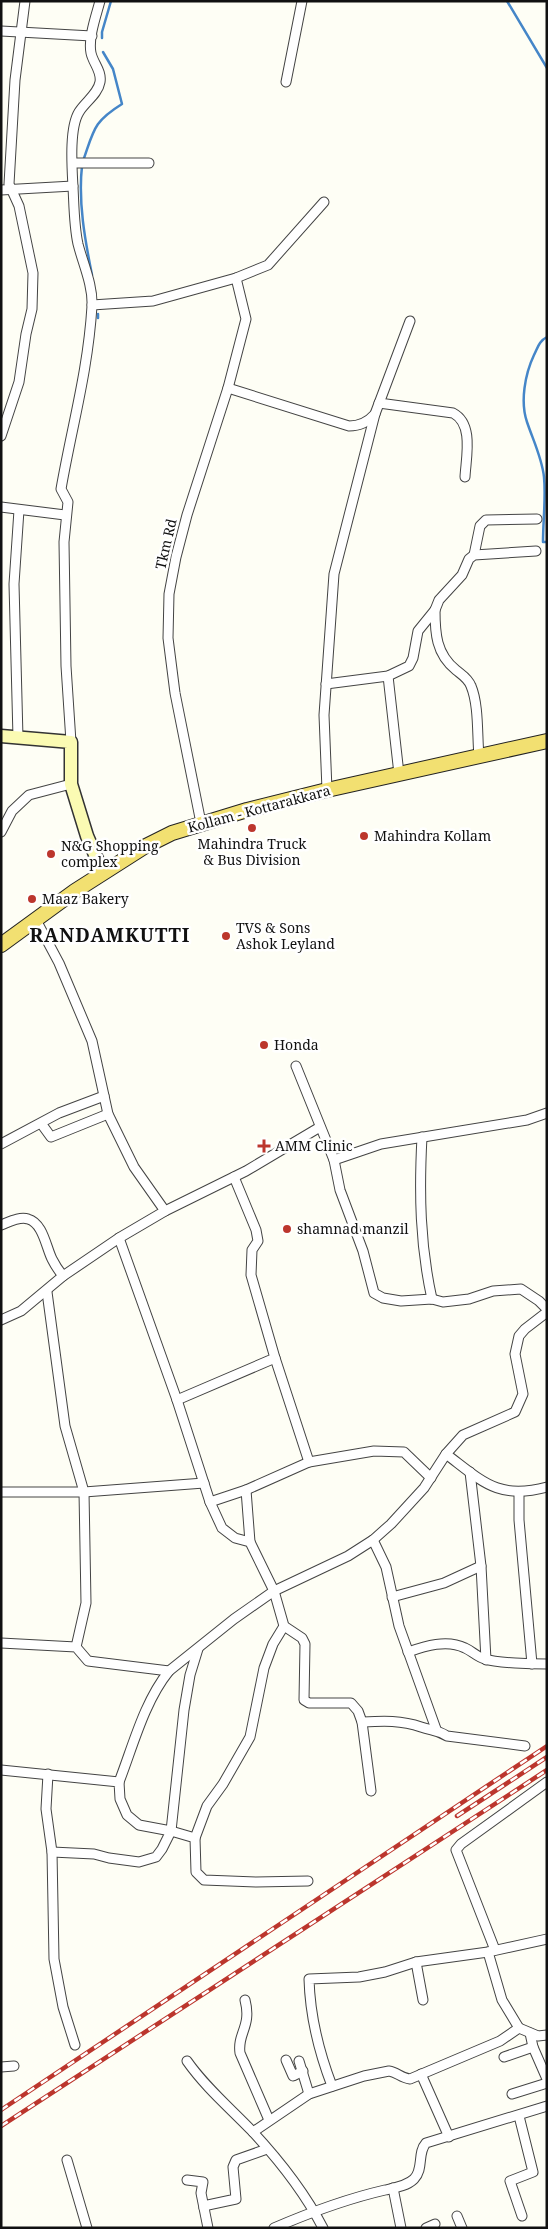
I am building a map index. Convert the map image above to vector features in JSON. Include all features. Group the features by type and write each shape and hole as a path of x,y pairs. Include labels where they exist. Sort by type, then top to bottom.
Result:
{"main road":[{"name":"Kollam - Kottarakkara","path":"1,945 35,918 103,872 144,847 172,833 201,823 327,790 547,741"}],"street":[{"path":"1,436 19,382 26,334 32,309 33,273 19,206 9,184 20,33 25,1"},
{"path":"100,1 92,36 91,52 100,75 100,81 75,120 72,186 78,242 90,286 92,305 91,339 61,489 68,502 65,515 66,666 72,742 71,784 87,836 103,872"},
{"path":"286,82 302,1"},
{"path":"1,31 20,33 52,32 92,36"},
{"path":"73,164 149,164"},
{"path":"1,190 72,186"},
{"path":"92,305 153,301 236,278 268,265 324,202"},
{"name":"Tkm Rd","path":"201,823 175,693 168,638 169,594 176,556 228,388 246,319 236,278"},
{"path":"327,790 324,715 334,574 375,414 410,321"},
{"path":"228,388 349,426 365,423 375,414"},
{"path":"379,403 453,413 460,417 466,437 465,477"},
{"path":"1,508 65,515"},
{"path":"18,738 14,584 19,510"},
{"path":"474,555 480,526 486,520 537,519"},
{"path":"326,684 388,676 409,666 413,658 418,631 435,610 443,595 462,575 469,559 474,555 536,551"},
{"path":"435,610 435,632 445,660 466,677 471,685 474,696 479,756"},
{"path":"388,676 399,774"},
{"path":"1,736 72,742"},
{"path":"1,832 12,811 29,795 71,784"},
{"path":"35,918 59,963 92,1041 108,1114 134,1167 165,1211"},
{"path":"195,1838 139,1825 127,1814 120,1799 119,1782 144,1714 161,1681 169,1671 274,1591 348,1556 373,1540 402,1513 431,1478 446,1454 463,1435 515,1412 523,1394 515,1354 519,1336 547,1310 539,1300 521,1289 493,1291 469,1299 442,1302 432,1299 401,1301 383,1298 374,1293 363,1251 340,1190 334,1160 296,1066"},
{"path":"1,1144 59,1113 104,1096"},
{"path":"334,1160 381,1144 527,1120 547,1113"},
{"path":"43,1126 52,1137 108,1114"},
{"path":"1,1320 21,1312 47,1292 63,1276 118,1238 165,1211 234,1177 320,1127"},
{"path":"422,1137 420,1222 425,1266 432,1299"},
{"path":"234,1177 256,1230 258,1242 252,1250 251,1275 275,1358 309,1462"},
{"path":"1,1224 28,1218 34,1222 40,1228 53,1262 63,1276"},
{"path":"118,1238 177,1400 210,1502 222,1528 236,1538 250,1542"},
{"path":"47,1292 65,1426 84,1492 86,1602 76,1647"},
{"path":"177,1400 275,1358"},
{"path":"210,1502 246,1490 309,1462 374,1451 396,1451 408,1455 431,1478"},
{"path":"446,1454 494,1488 519,1493 547,1487"},
{"path":"470,1472 481,1566 486,1660"},
{"path":"1,1492 84,1492 204,1483"},
{"path":"246,1490 250,1542 274,1591 284,1626 302,1638 305,1644 304,1700 309,1703 352,1703 358,1711 362,1722 371,1791"},
{"path":"519,1493 519,1520 532,1664"},
{"path":"373,1540 386,1567 392,1597 408,1652 436,1729"},
{"path":"392,1597 444,1583 481,1566"},
{"path":"284,1626 273,1644 267,1660 256,1701 250,1738 223,1784 207,1806 195,1838 196,1872 204,1880 308,1881"},
{"path":"1,1643 76,1647 88,1661 169,1671"},
{"path":"408,1652 427,1646 455,1645 465,1648 486,1660 547,1664"},
{"path":"52,1852 94,1854 139,1862 156,1857 171,1831 184,1710 190,1675 198,1649"},
{"path":"362,1722 394,1720 436,1729 447,1736 525,1746"},
{"path":"1,1770 119,1782"},
{"path":"48,1774 46,1809 52,1852 54,1958 56,1978 75,2045"},
{"path":"547,1782 461,1844 456,1850 492,1951 502,2000 519,2028 538,2036 547,2035"},
{"path":"332,2086 320,2053 310,2000 310,1979 359,1977 386,1972 416,1962 492,1951 547,1939"},
{"path":"416,1962 423,2000"},
{"path":"245,2000 248,2021 239,2044 240,2053 269,2120"},
{"path":"253,2132 309,2094 389,2071 397,2072 403,2078 410,2079 500,2041 519,2028"},
{"path":"530,2033 533,2047 547,2079"},
{"path":"504,2057 533,2047"},
{"path":"286,2060 293,2076 302,2071"},
{"path":"187,2061 201,2082 253,2132 267,2149 314,2211 323,2228"},
{"path":"299,2061 309,2094"},
{"path":"1,2067 14,2066"},
{"path":"421,2074 449,2137"},
{"path":"512,2094 547,2083"},
{"path":"274,2228 353,2197 393,2188 414,2180 420,2170 422,2148 426,2143 547,2106"},
{"path":"519,2116 533,2172 510,2181 522,2216"},
{"path":"204,2208 208,2205 236,2199 233,2167 236,2160 267,2149"},
{"path":"67,2160 87,2228"},
{"path":"187,2180 203,2182 201,2193 208,2228"},
{"path":"393,2188 401,2228"},
{"path":"457,2216 462,2228"}],"waterway":[{"path":"102,38 111,1"},
{"path":"507,1 547,68"},
{"path":"83,161 100,122 112,110 122,104 113,69 103,52"},
{"path":"82,166 82,207 92,275"},
{"path":"547,337 539,344 524,388 525,414 543,470 545,493 543,542 547,542"}],"railway":[{"path":"1,2110 547,1746"},
{"path":"457,1816 547,1757"},
{"path":"1,2126 547,1770"}],"place":[{"name":"Mahindra Truck & Bus Division","path":"252,828"},
{"name":"Mahindra Kollam","path":"364,836"},
{"name":"N&G Shopping complex","path":"51,854"},
{"name":"Maaz Bakery","path":"32,899"},
{"name":"TVS & Sons Ashok Leyland","path":"226,936"},
{"name":"Honda","path":"264,1045"},
{"name":"AMM Clinic","path":"264,1146"},
{"name":"shamnad manzil","path":"287,1229"}],"district":[{"name":"RANDAMKUTTI","path":"110,935"}]}
